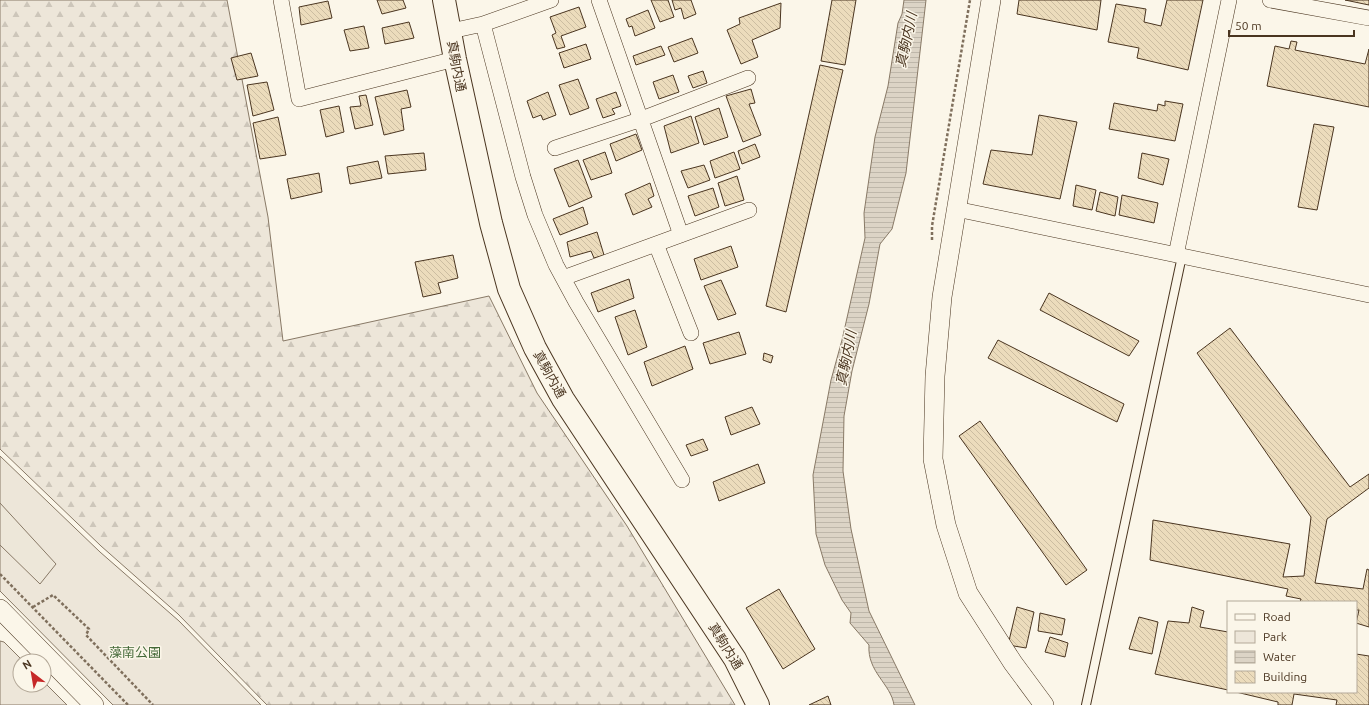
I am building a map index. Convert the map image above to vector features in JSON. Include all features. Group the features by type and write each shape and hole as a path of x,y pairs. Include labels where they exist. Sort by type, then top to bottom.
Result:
{"highway":[{"name":"真駒内通","path":"444,0 490,223 509,289 535,348 563,399 735,659 758,705"}],"street":[{"path":"281,0 299,99 455,59"},
{"path":"451,31 484,24 551,0"},
{"path":"598,0 639,120 681,235"},
{"path":"991,0 942,297 935,376 933,459 946,525 968,593 1013,663 1044,705"},
{"path":"1179,256 1229,0"},
{"path":"1270,0 1319,4 1369,18"},
{"path":"484,24 510,130 534,215 563,278 682,480"},
{"path":"555,148 639,120 748,78"},
{"path":"956,209 1369,295"},
{"path":"563,278 749,210"},
{"path":"656,244 691,333"},
{"path":"0,609 94,705"}],"lane":[{"path":"1086,705 1179,256"}],"path":[{"path":"0,574 128,705"},
{"path":"32,607 53,595 89,628 86,635 153,705"}],"green space":[{"path":"0,0 227,0 268,217 283,341 489,296 537,393 627,526 735,705 267,705 178,614 101,546 0,449"},
{"name":"藻南公園","path":"0,456 100,552 179,621 261,705 113,705 0,591"},
{"path":"0,641 4,642 15,653 12,653 12,693 52,693 52,690 67,705 0,705"}],"shaded area":[{"path":"0,503 56,564 40,584 0,545"}],"water":[{"name":"真駒内川","path":"904,0 926,0 906,173 892,229 880,244 869,304 852,371 844,416 843,471 851,529 869,611 915,705 894,705 889,691 872,663 869,654 869,645 850,623 851,613 842,600 825,565 816,534 813,475 831,380 842,340 865,238 864,213 875,137 888,86 898,23 902,14"}],"building":[{"path":"377,0 403,0 406,8 382,14"},
{"path":"651,0 668,0 674,17 660,22"},
{"path":"672,0 691,0 696,14 684,19 681,8 675,10"},
{"path":"832,0 856,0 845,65 821,61"},
{"path":"1019,0 1101,0 1097,30 1017,14"},
{"path":"1167,0 1203,0 1188,70 1137,58 1139,48 1108,42 1116,4 1146,9 1144,22 1161,26"},
{"path":"1345,0 1369,0 1369,5"},
{"path":"328,1 332,18 301,25 299,7"},
{"path":"781,3 780,28 752,40 758,57 741,64 727,30 740,24 739,18"},
{"path":"579,7 586,27 561,36 565,47 557,49 552,35 556,33 550,17"},
{"path":"648,10 655,28 635,36 632,26 629,27 626,19"},
{"path":"409,22 414,38 385,44 382,28"},
{"path":"364,26 369,48 350,51 344,30"},
{"path":"692,38 698,53 674,62 668,47"},
{"path":"1291,41 1297,42 1295,50 1365,64 1369,49 1369,107 1267,86 1275,46 1289,49"},
{"path":"586,44 591,59 564,68 559,53"},
{"path":"661,46 665,55 636,65 633,56"},
{"path":"251,53 258,76 237,80 231,58"},
{"path":"820,65 843,70 786,312 766,306"},
{"path":"703,71 707,83 693,88 688,76"},
{"path":"673,75 679,92 659,99 653,82"},
{"path":"578,79 589,108 570,115 559,85"},
{"path":"267,82 274,110 253,116 247,85"},
{"path":"751,89 755,103 749,104 761,135 743,142 726,96"},
{"path":"407,90 411,107 401,109 404,130 384,135 375,97"},
{"path":"548,92 556,115 543,120 541,115 533,118 527,101"},
{"path":"616,92 621,106 612,109 615,114 603,118 596,99"},
{"path":"366,95 373,125 355,129 350,107 361,106 359,96"},
{"path":"1165,101 1183,104 1175,141 1109,129 1114,103 1157,111 1158,104 1165,106"},
{"path":"339,106 344,132 326,137 320,110"},
{"path":"719,108 728,137 704,145 695,117"},
{"path":"1039,115 1077,122 1060,199 983,184 991,150 1032,155"},
{"path":"691,116 699,143 671,153 664,126"},
{"path":"278,117 286,155 260,159 253,123"},
{"path":"1314,124 1334,127 1317,210 1298,207"},
{"path":"636,134 642,150 616,161 610,144"},
{"path":"755,144 760,157 742,164 738,151"},
{"path":"605,152 612,173 591,180 583,160"},
{"path":"734,152 740,169 715,178 710,161"},
{"path":"424,153 426,170 388,174 385,156"},
{"path":"1142,153 1169,159 1163,185 1138,178"},
{"path":"578,160 592,197 569,207 554,169"},
{"path":"378,161 382,178 350,184 347,167"},
{"path":"704,165 710,180 688,188 681,171"},
{"path":"319,173 322,192 291,199 287,179"},
{"path":"737,176 744,200 725,206 718,183"},
{"path":"650,183 654,196 648,199 652,207 633,215 625,194"},
{"path":"1076,185 1096,190 1092,210 1073,206"},
{"path":"713,188 719,207 695,216 688,196"},
{"path":"1100,192 1118,197 1115,216 1096,211"},
{"path":"1122,195 1158,203 1154,223 1119,215"},
{"path":"583,207 588,224 560,235 553,219"},
{"path":"597,232 604,255 594,258 591,251 570,257 567,242"},
{"path":"731,246 738,267 701,280 694,259"},
{"path":"453,255 458,278 438,283 441,293 423,297 415,262"},
{"path":"629,279 634,298 598,312 591,293"},
{"path":"721,280 736,314 718,320 704,286"},
{"path":"1049,293 1139,341 1129,356 1040,310"},
{"path":"635,310 647,347 628,355 615,317"},
{"path":"1230,328 1350,487 1369,474 1369,488 1327,519 1315,583 1363,589 1367,569 1369,570 1369,627 1357,623 1359,610 1357,610 1357,601 1300,601 1301,599 1286,596 1288,589 1150,560 1153,520 1290,544 1283,577 1304,576 1311,517 1197,353"},
{"path":"739,332 746,354 710,364 703,343"},
{"path":"998,340 1124,404 1117,422 988,358"},
{"path":"685,346 693,369 652,386 644,362"},
{"path":"764,353 773,356 771,363 763,360"},
{"path":"752,407 760,424 731,435 725,417"},
{"path":"980,421 1087,570 1066,585 959,436"},
{"path":"703,439 708,450 691,456 686,445"},
{"path":"758,464 765,483 719,501 713,482"},
{"path":"779,589 815,649 783,669 746,608"},
{"path":"1017,607 1034,612 1026,648 1008,645"},
{"path":"1192,607 1204,611 1200,627 1227,632 1227,690 1155,674 1168,621 1189,623"},
{"path":"1040,613 1065,619 1062,635 1038,631"},
{"path":"1139,617 1158,622 1152,654 1129,649"},
{"path":"1050,637 1068,643 1065,657 1045,652"},
{"path":"1357,654 1369,656 1369,705 1336,705 1337,700 1294,694 1292,705 1278,705 1278,702 1240,693 1357,693"},
{"path":"828,696 831,705 809,705"}]}
